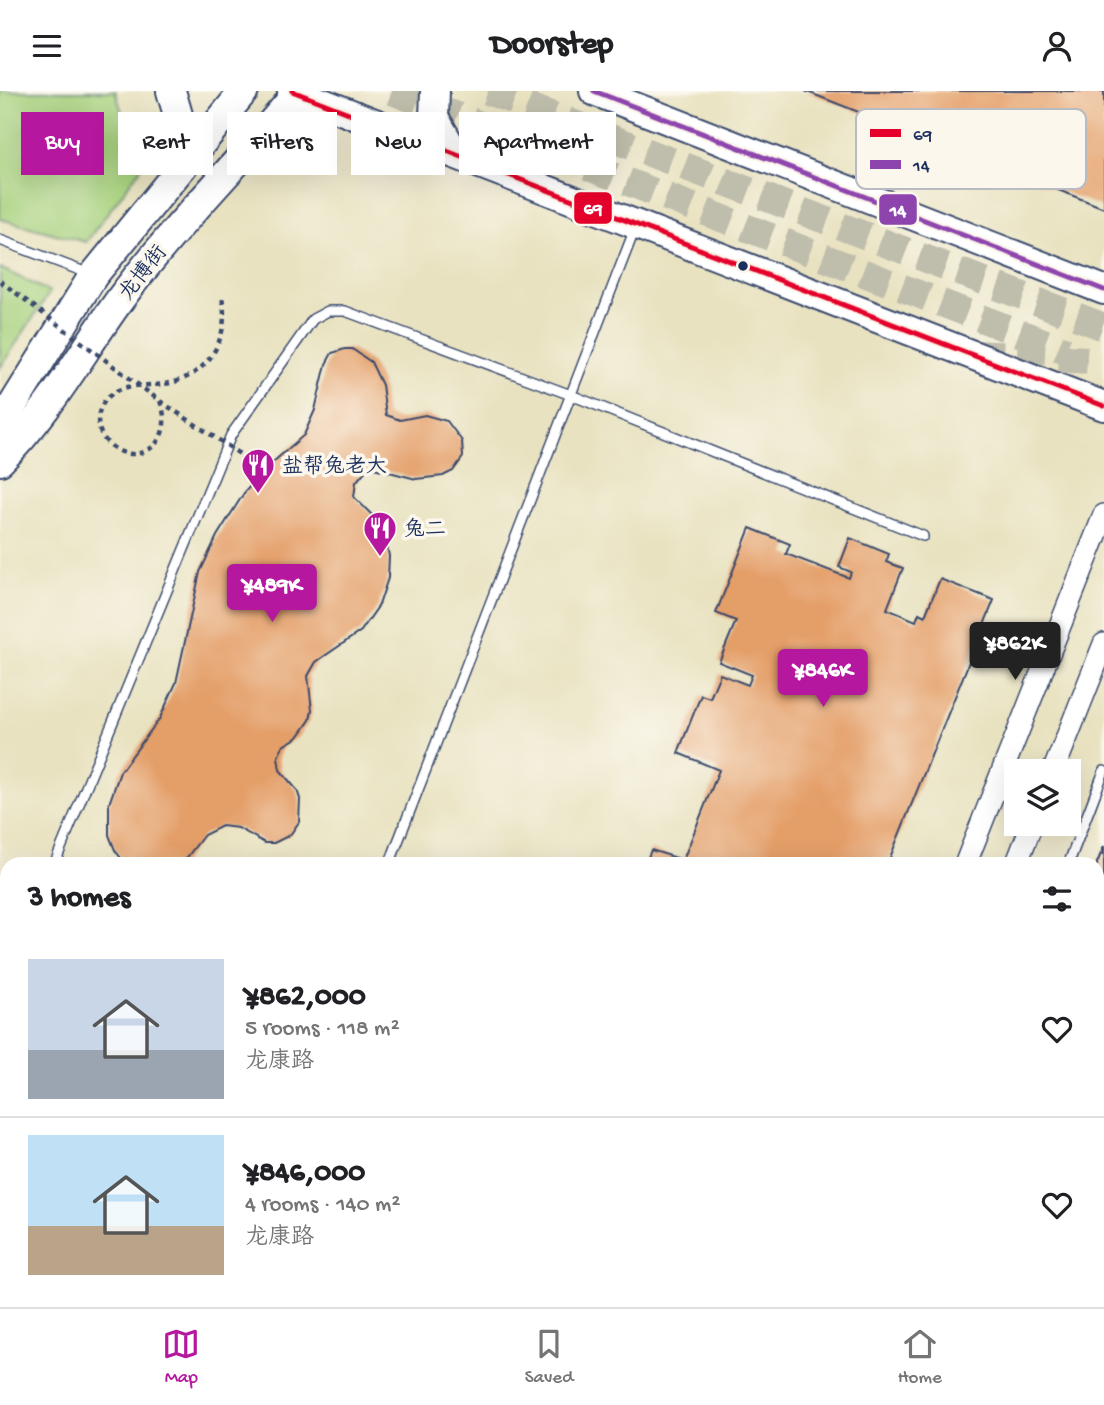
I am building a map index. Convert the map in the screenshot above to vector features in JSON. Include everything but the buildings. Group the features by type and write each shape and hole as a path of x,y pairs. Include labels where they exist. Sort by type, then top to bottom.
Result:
{"main road":[{"path":"171,91 177,112"},
{"name":"龙博街","path":"213,128 244,91"},
{"path":"435,91 434,117 455,155"},
{"path":"594,91 1104,290"},
{"path":"296,92 1104,406"},
{"name":"龙博街","path":"0,461 30,432 120,299 167,239 296,92"},
{"name":"龙博街","path":"0,432 3,421 93,276 173,175"}],"street":[{"path":"968,857 1104,515"},
{"path":"1058,759 1104,644"},
{"path":"1019,857 1027,836"}],"lane":[{"path":"392,857 636,226"},
{"path":"0,240 93,276"},
{"path":"57,857 231,435 313,319 328,311 345,311 571,395 923,536"},
{"path":"1072,857 1104,771"}],"path":[{"path":"0,281 160,401 264,470"},
{"path":"160,401 166,426 162,439 153,448 127,453 106,441 99,429 98,418 100,405 109,394 122,388 180,381 209,360 220,342 225,322 222,297"}],"green space":[{"path":"0,91 115,91 122,112 118,112 118,175 136,175 86,242 0,219"},
{"path":"0,268 50,292 0,368"}],"tunnel":[{"path":"392,91 1066,351"},
{"path":"488,91 1104,327"},
{"path":"975,354 1089,360"}],"transit line":[{"name":"69","path":"292,91 1104,406"},
{"name":"14","path":"594,91 1104,290"}],"place":[{"name":"盐帮兔老大","path":"258,495"},
{"name":"兔二","path":"380,558"}]}
